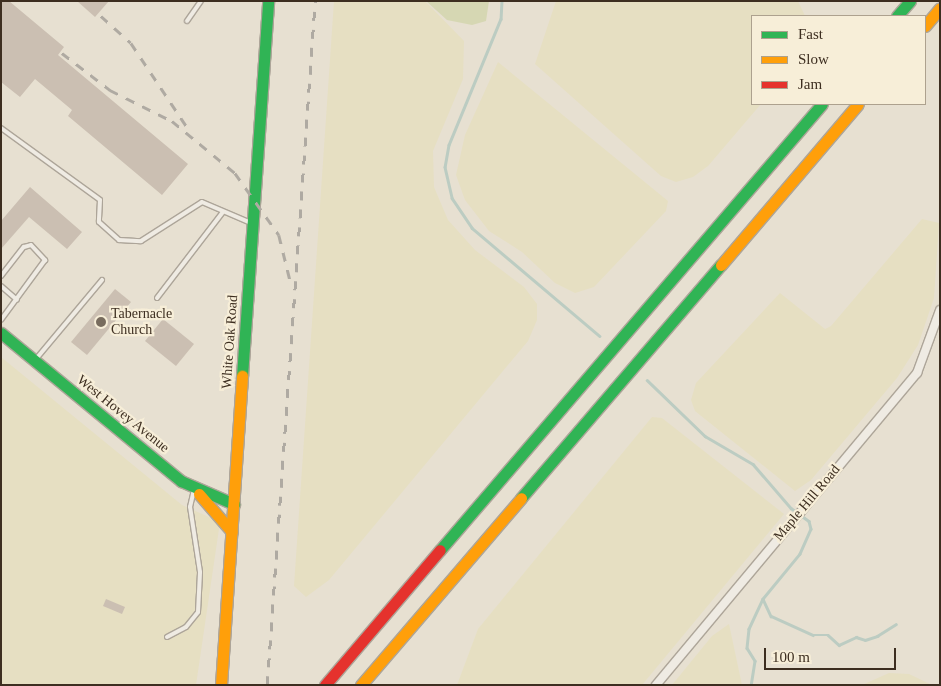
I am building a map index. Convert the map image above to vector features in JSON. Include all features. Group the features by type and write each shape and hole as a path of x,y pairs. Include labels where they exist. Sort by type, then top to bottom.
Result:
{"main road":[{"name":"White Oak Road","path":"221,685 268,1"},
{"path":"898,15 910,1"},
{"path":"926,25 940,8"},
{"path":"325,685 821,105"},
{"path":"361,685 857,105"},
{"name":"West Hovey Avenue","path":"1,333 195,490 234,504"},
{"path":"195,490 232,532"}],"street":[{"name":"Maple Hill Road","path":"656,685 917,372 940,310"}],"lane":[{"path":"187,21 201,1"},
{"path":"1,128 100,200 99,222 119,240 141,240 202,202 253,224"},
{"path":"157,298 223,212"},
{"path":"1,276 24,247 31,245 45,260 1,320"},
{"path":"35,361 102,280"},
{"path":"1,286 17,300"},
{"path":"167,637 186,627 198,612 200,572 190,507 195,490"}],"shaded area":[{"path":"334,1 425,1 464,41 463,79 433,151 434,187 448,220 475,250 524,287 537,304 537,320 528,341 329,580 306,597 294,586"},
{"path":"556,1 798,1 805,15 751,15 751,105 760,105 708,166 693,177 676,182 661,176 535,64"},
{"path":"498,62 668,201 666,211 594,287 575,293 555,283 522,252 489,231 465,200 456,175 465,135"},
{"path":"922,219 939,223 934,298 918,345 897,378 811,480 795,491 695,411 691,400 696,383 780,293 825,329 831,326"},
{"path":"1,357 182,505 220,522 196,685 1,685"},
{"path":"652,417 662,418 784,514 642,685 457,685 478,629"},
{"path":"729,624 742,685 672,685 712,636"},
{"path":"889,673 909,674 932,685 862,685"}],"green space":[{"path":"426,1 489,1 486,21 472,25 447,20"}],"building":[{"path":"1,1 9,1 64,47 58,55 188,164 162,195 68,116 72,110 35,79 20,97 1,82"},
{"path":"77,1 109,1 95,17"},
{"path":"30,187 82,232 67,249 29,217 1,249 1,221"},
{"name":"Tabernacle Church","path":"115,289 131,302 87,355 71,342"},
{"path":"163,319 194,344 176,366 145,341"},
{"path":"106,599 125,607 122,614 103,606"}],"waterway":[{"path":"502,1 501,19 449,145 445,167 452,198 472,228 600,336"},
{"path":"647,380 705,436 753,464 791,508 809,521 811,529 800,554 763,599 749,629 747,648 755,661 751,685"},
{"path":"763,599 771,616 813,635 828,635 839,645 856,637 865,640 877,636 896,624"}],"railway":[{"path":"267,685 315,1"},
{"path":"101,16 131,43 187,127"},
{"path":"62,53 110,90 172,121 235,173 279,235 291,284"}],"traffic: fast":[{"path":"242,376 268,1"},
{"path":"898,15 910,1"},
{"path":"440,550 821,105"},
{"path":"521,498 721,265"},
{"path":"1,333 181,481 234,504"}],"traffic: slow":[{"path":"926,25 940,8"},
{"path":"721,265 857,105"},
{"path":"221,685 242,376"},
{"path":"199,494 232,532"},
{"path":"361,685 521,498"}],"traffic: jam":[{"path":"325,685 440,550"}],"place":[{"name":"Tabernacle Church","path":"101,322"}]}
